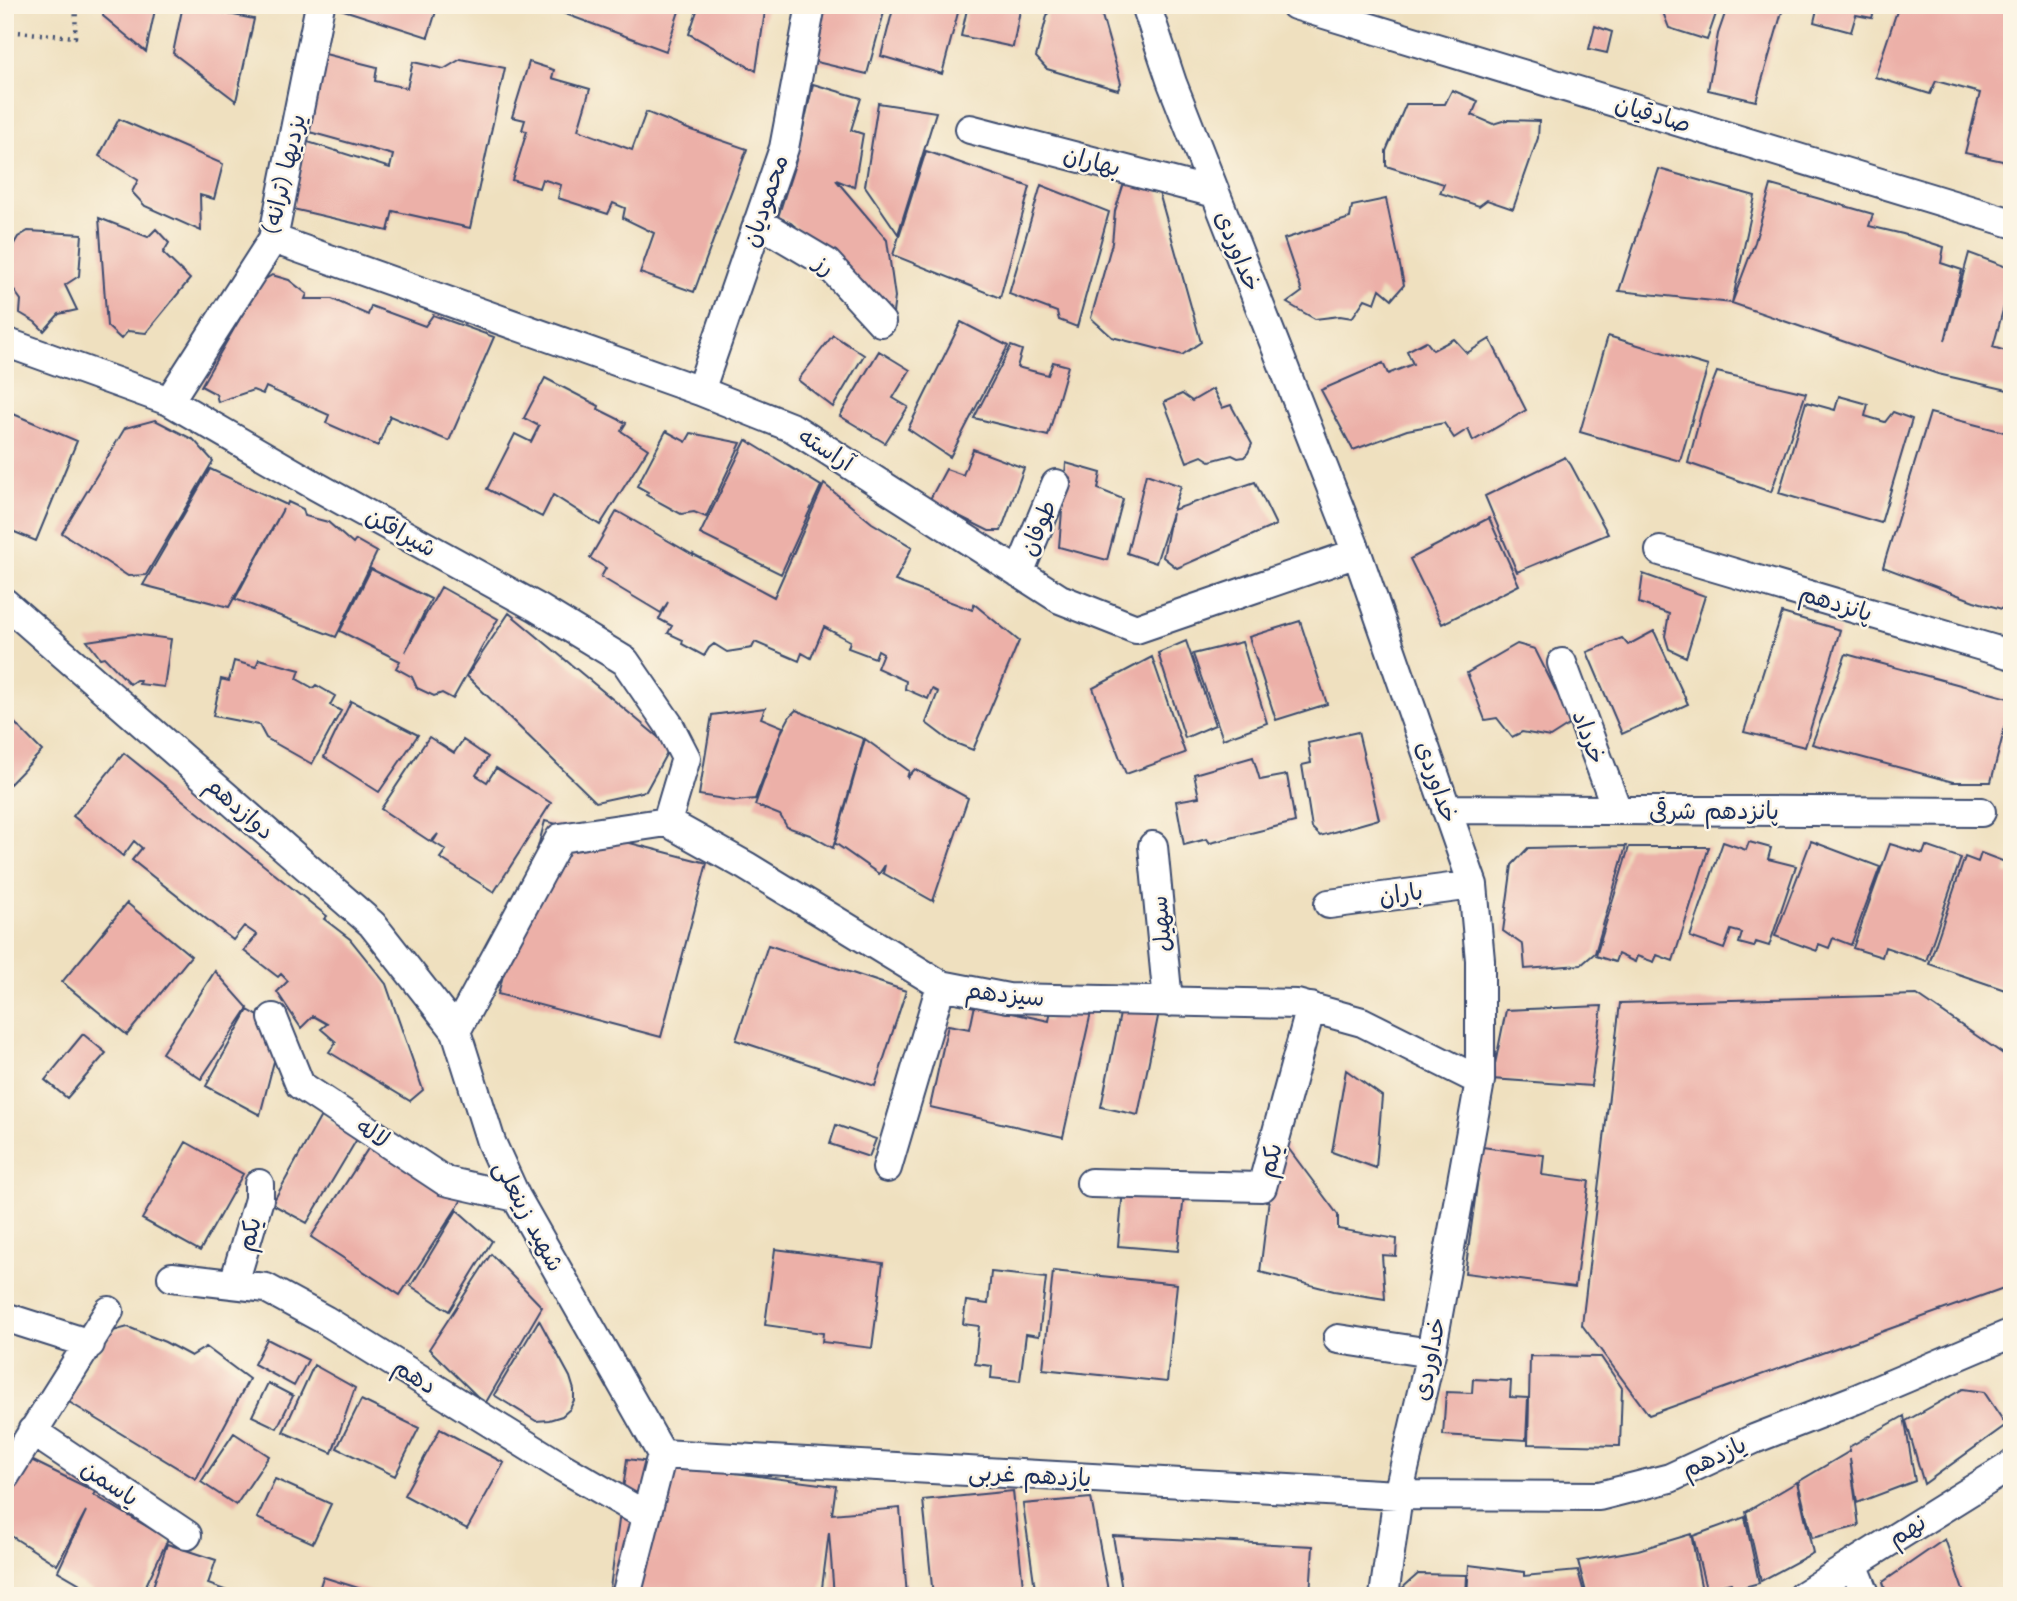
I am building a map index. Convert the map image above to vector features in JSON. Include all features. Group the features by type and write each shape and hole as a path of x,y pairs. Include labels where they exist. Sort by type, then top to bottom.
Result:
{"street":[{"name":"یزدیها (ترانه)","path":"169,401 273,239 320,5"},
{"name":"محمودیان","path":"701,391 784,148 811,5"},
{"name":"خداوردی","path":"1146,5 1172,83 1357,553 1473,885 1480,960 1480,1081 1431,1353 1398,1495 1384,1596"},
{"name":"صادقیان","path":"1295,5 2012,223"},
{"name":"بهاران","path":"970,129 1215,193"},
{"name":"رز","path":"758,222 827,263 881,322"},
{"name":"آراسته","path":"273,239 701,391 793,428 1060,599 1136,629 1357,553"},
{"name":"شیرافکن","path":"5,342 169,401 316,486 538,608 625,661 669,725 686,758 667,822"},
{"name":"طوفان","path":"1019,572 1056,484"},
{"name":"پانزدهم","path":"1660,551 2012,655"},
{"name":"دوازدهم","path":"5,603 372,924 456,1031"},
{"name":"خرداد","path":"1562,663 1617,810"},
{"name":"پانزدهم شرقی","path":"1446,809 1981,812"},
{"path":"456,1031 560,838 667,822"},
{"name":"سیزدهم","path":"667,822 746,866 941,985 1008,999 1297,1003 1362,1022 1480,1081"},
{"name":"سهیل","path":"1153,846 1168,1002"},
{"name":"باران","path":"1329,904 1473,885"},
{"path":"887,1168 941,985"},
{"name":"یکم","path":"1091,1183 1262,1187 1311,1007"},
{"name":"لاله","path":"274,1018 300,1085 445,1181 516,1197"},
{"name":"شهید زینعلی","path":"456,1031 491,1142 516,1197 662,1454"},
{"name":"یکم","path":"234,1283 259,1199 259,1184"},
{"name":"دهم","path":"172,1277 266,1288 325,1320 562,1467 645,1515"},
{"path":"5,1476 109,1311"},
{"path":"5,1317 90,1344"},
{"name":"یازدهم","path":"1398,1495 1599,1496 1670,1478 1754,1439 2012,1333"},
{"path":"1338,1339 1431,1353"},
{"name":"یاسمن","path":"32,1431 187,1535"},
{"path":"626,1596 662,1454"},
{"name":"یازدهم غربی","path":"662,1454 1398,1495"},
{"name":"نهم","path":"1802,1596 2012,1465"},
{"path":"1853,1564 1866,1596"}],"path":[{"path":"5,31 75,37 76,5"}],"building":[{"path":"104,5 156,5 146,52 103,16"},
{"path":"183,5 254,19 236,101 173,53"},
{"path":"328,5 438,5 428,37"},
{"path":"541,5 681,5 666,51"},
{"path":"699,5 766,5 756,71 689,34"},
{"path":"820,5 886,5 867,74 808,60"},
{"path":"894,5 960,5 942,74 881,56"},
{"path":"968,5 1021,5 1013,47 961,36"},
{"path":"1050,5 1099,5 1121,83 1118,90 1047,69 1036,57"},
{"path":"1667,5 1719,5 1707,40 1669,28 1664,15"},
{"path":"1728,5 1784,5 1756,101 1708,90 1718,34"},
{"path":"1818,5 1876,5 1872,18 1856,15 1851,32 1814,22"},
{"path":"1899,5 2012,5 2012,163 1965,153 1980,93 1936,81 1930,94 1875,77"},
{"path":"1595,26 1612,32 1607,53 1589,49"},
{"path":"321,53 377,67 375,81 407,88 413,62 444,69 461,59 505,68 470,228 393,211 388,231 293,209 305,141 390,168 393,155 306,131"},
{"path":"529,62 554,70 552,78 590,89 578,130 632,150 646,112 747,149 694,292 640,273 654,233 623,218 625,208 613,203 608,214 558,198 561,185 542,179 539,188 512,180 527,131 522,130 525,120 512,117"},
{"path":"813,84 861,98 851,130 863,134 854,187 836,180 887,240 895,297 891,329 866,291 791,223 778,217 795,164"},
{"path":"1452,90 1478,101 1472,115 1493,124 1506,120 1539,121 1538,138 1513,209 1487,200 1479,206 1440,193 1444,184 1386,166 1386,151 1406,104 1445,104"},
{"path":"878,103 936,112 898,234 865,186"},
{"path":"119,119 223,164 214,199 200,195 201,231 145,206 132,192 138,180 99,156"},
{"path":"926,151 1030,187 1000,298 893,255"},
{"path":"1659,169 1755,196 1732,303 1619,291"},
{"path":"1124,183 1158,189 1201,342 1182,355 1112,337 1091,318 1112,243 1115,211"},
{"path":"1041,185 1109,212 1077,327 1059,320 1057,312 1009,294"},
{"path":"1771,185 1873,214 1869,226 1944,247 1941,263 1962,270 1945,341 1969,253 2012,269 1993,347 2012,353 2012,391 1938,374 1732,303 1755,242"},
{"path":"1386,199 1404,285 1392,299 1380,289 1375,303 1365,299 1352,318 1340,316 1315,319 1287,303 1302,292 1284,239 1350,218 1352,206"},
{"path":"99,218 148,237 156,229 169,243 163,253 190,279 146,333 128,331 121,339 107,326"},
{"path":"28,231 82,234 79,276 65,285 77,310 59,314 44,331 20,313 21,300 5,278 5,259 18,237"},
{"path":"272,275 289,280 307,294 305,299 332,299 368,315 371,306 425,326 433,315 494,337 449,441 390,416 378,446 326,423 329,415 266,387 263,394 253,390 218,402 216,394 201,386 261,282"},
{"path":"961,322 1008,346 950,457 908,429"},
{"path":"833,335 864,355 833,407 798,380"},
{"path":"1608,336 1708,366 1680,461 1580,432"},
{"path":"1454,339 1467,353 1490,339 1526,410 1473,441 1468,429 1454,438 1444,423 1407,430 1353,450 1321,390 1383,363 1388,374 1413,364 1407,351 1426,341 1433,350"},
{"path":"1011,346 1022,350 1017,367 1048,375 1053,362 1068,366 1048,436 974,418"},
{"path":"879,351 910,370 893,398 908,407 885,443 840,416"},
{"path":"1717,372 1806,393 1771,492 1688,463 1702,410"},
{"path":"545,378 626,423 621,431 648,449 600,525 553,495 542,517 487,489 515,434 531,442 539,426 524,418"},
{"path":"1213,389 1222,408 1231,405 1252,444 1244,457 1232,455 1210,461 1202,456 1187,462 1164,402 1182,394 1192,401"},
{"path":"1839,396 1868,404 1865,416 1885,422 1893,412 1912,419 1881,523 1779,493 1806,402 1835,410"},
{"path":"11,413 77,441 36,541 5,528 5,427"},
{"path":"1930,413 2012,434 2012,612 1974,601 1883,567"},
{"path":"155,420 194,440 213,461 146,575 128,576 62,533 125,428"},
{"path":"666,431 686,442 691,433 741,443 706,517 694,512 681,514 646,495 648,492 637,486"},
{"path":"746,440 821,486 781,574 700,534"},
{"path":"973,449 1024,468 1001,531 989,531 929,501 946,469 963,475"},
{"path":"1565,457 1608,534 1517,572 1485,496"},
{"path":"1066,463 1101,473 1098,489 1123,499 1107,560 1059,547"},
{"path":"210,469 287,505 288,502 303,509 305,516 328,522 353,544 356,540 377,552 336,637 235,599 283,509 229,607 143,585"},
{"path":"1146,474 1181,486 1173,510 1255,482 1276,525 1177,568 1163,557 1172,513 1156,563 1127,553"},
{"path":"824,484 872,523 912,547 895,581 972,610 974,604 1019,641 973,750 950,741 926,723 938,692 932,689 928,699 905,689 906,681 877,668 883,653 878,650 875,658 848,648 850,641 824,627 811,658 802,653 799,661 755,642 752,648 727,652 714,644 704,656 682,644 683,640 668,633 672,626 659,619 668,602 661,613 601,577 606,568 590,558 617,511 774,597"},
{"path":"1489,518 1519,585 1442,624 1410,559"},
{"path":"371,569 431,599 405,652 441,587 498,619 453,699 442,693 434,696 417,688 412,677 396,668 400,661 340,631"},
{"path":"1643,574 1705,596 1686,657 1669,649 1665,636 1669,614 1639,603"},
{"path":"509,613 670,747 646,791 596,802 467,676"},
{"path":"1782,613 1840,630 1805,747 1744,732"},
{"path":"1300,621 1327,704 1276,720 1249,637"},
{"path":"1654,631 1688,704 1622,734 1587,652 1622,638 1628,645"},
{"path":"133,634 171,639 164,687 139,684 140,680 130,684 104,657 100,658 87,641"},
{"path":"1186,641 1215,725 1185,738 1158,653"},
{"path":"1242,642 1267,723 1223,739 1193,654"},
{"path":"1517,644 1535,649 1572,723 1550,737 1522,732 1512,737 1497,718 1485,720 1467,673"},
{"path":"1846,654 2012,699 1991,782 1953,782 1812,744"},
{"path":"1152,657 1185,753 1126,774 1093,688"},
{"path":"259,659 300,670 297,679 313,688 316,685 335,696 330,705 341,711 312,764 266,738 259,725 213,716 221,679 229,681 234,661 256,667"},
{"path":"351,701 418,735 379,792 324,757"},
{"path":"765,708 761,718 783,727 755,799 736,801 699,795 712,715"},
{"path":"796,710 864,739 833,848 810,835 787,827 780,815 755,805 781,733"},
{"path":"5,713 42,751 10,784 5,778"},
{"path":"1358,732 1379,819 1320,836 1312,828 1302,765 1311,763 1308,743"},
{"path":"429,737 454,753 463,740 488,757 476,775 487,782 496,768 551,803 494,892 440,858 446,850 433,842 438,834 431,842 381,809"},
{"path":"865,739 909,771 907,778 915,769 968,798 933,901 883,873 885,865 879,874 835,843"},
{"path":"124,753 327,916 324,919 350,939 386,984 423,1090 410,1101 329,1052 336,1042 321,1029 327,1024 313,1016 301,1028 277,992 288,981 281,974 278,977 244,951 257,935 244,926 233,940 132,860 142,848 134,841 123,856 73,816"},
{"path":"1253,757 1260,780 1287,775 1295,822 1210,843 1207,839 1184,845 1176,801 1199,797 1194,774"},
{"path":"545,821 707,863 661,1037 498,994"},
{"path":"1811,841 1880,867 1851,945 1833,938 1829,948 1819,944 1817,951 1775,936"},
{"path":"1723,842 1746,850 1749,842 1771,848 1768,859 1796,866 1769,946 1756,942 1754,947 1739,943 1742,933 1731,930 1724,949 1690,937"},
{"path":"1890,844 1923,854 1926,846 1961,858 1926,961 1885,947 1882,957 1853,948"},
{"path":"1626,846 1595,953 1581,965 1525,969 1523,945 1503,931 1512,865 1528,848"},
{"path":"1629,847 1709,847 1673,961 1657,955 1654,962 1637,956 1635,962 1618,954 1615,962 1596,956"},
{"path":"1981,853 2008,863 2005,873 2012,875 2011,992 1929,964 1965,857 1978,862"},
{"path":"127,903 191,956 127,1035 62,982"},
{"path":"768,945 906,991 875,1086 736,1040"},
{"path":"215,971 248,1008 201,1079 162,1053"},
{"path":"1917,995 2012,1060 2012,1285 1649,1415 1582,1325 1620,1003"},
{"path":"1053,999 1092,1008 1063,1137 930,1107 948,1025 970,1029 975,1005 1049,1021"},
{"path":"1122,1004 1159,1012 1138,1115 1101,1107"},
{"path":"1602,1006 1591,1086 1492,1079 1506,1010"},
{"path":"248,1010 274,1025 278,1046 260,1115 206,1086"},
{"path":"83,1034 106,1053 67,1098 45,1080"},
{"path":"1346,1070 1382,1096 1376,1168 1332,1152"},
{"path":"321,1116 357,1139 307,1223 272,1204"},
{"path":"836,1125 876,1139 869,1157 830,1144"},
{"path":"1277,1133 1338,1215 1338,1229 1397,1239 1396,1256 1382,1255 1385,1299 1334,1291 1260,1272"},
{"path":"373,1141 463,1198 400,1295 311,1237"},
{"path":"186,1142 243,1174 200,1251 142,1219"},
{"path":"1482,1147 1544,1155 1542,1175 1589,1181 1575,1287 1465,1273"},
{"path":"1123,1189 1184,1195 1178,1251 1118,1246"},
{"path":"457,1210 492,1241 449,1311 411,1286"},
{"path":"775,1249 883,1263 872,1348 822,1342 823,1333 765,1325"},
{"path":"491,1254 542,1307 485,1404 429,1349"},
{"path":"1053,1271 1177,1284 1167,1382 1043,1369"},
{"path":"991,1272 1046,1278 1039,1336 1026,1334 1020,1381 991,1378 992,1366 975,1364 979,1326 963,1324 966,1301 988,1304"},
{"path":"539,1320 570,1377 574,1400 570,1409 562,1416 536,1421 494,1395"},
{"path":"128,1327 191,1356 206,1347 249,1379 196,1479 69,1402 113,1331"},
{"path":"267,1339 308,1360 294,1386 254,1364"},
{"path":"1530,1356 1601,1357 1622,1388 1620,1446 1528,1444"},
{"path":"314,1365 355,1388 332,1453 283,1432"},
{"path":"1473,1379 1511,1381 1510,1397 1528,1398 1526,1440 1443,1435 1446,1392 1472,1393"},
{"path":"268,1383 293,1396 277,1428 252,1416"},
{"path":"1963,1389 1984,1392 2006,1425 1924,1484 1906,1421"},
{"path":"361,1400 419,1428 395,1476 337,1448"},
{"path":"1904,1416 1915,1481 1857,1503 1850,1459 1859,1526 1812,1538 1798,1482 1850,1451 1849,1447"},
{"path":"440,1429 504,1463 467,1529 404,1495"},
{"path":"234,1433 269,1456 236,1505 201,1482"},
{"path":"25,1457 96,1492 94,1495 168,1539 141,1596 101,1596 58,1571 86,1511 57,1565 5,1532 5,1486"},
{"path":"627,1459 836,1486 832,1514 900,1508 907,1596 834,1596 829,1532 821,1596 609,1596"},
{"path":"275,1479 331,1504 313,1543 257,1518"},
{"path":"1797,1482 1813,1553 1761,1581 1746,1512"},
{"path":"1013,1491 1024,1596 933,1596 923,1500"},
{"path":"1091,1498 1109,1596 1036,1596 1023,1504"},
{"path":"1745,1517 1759,1583 1733,1590 1731,1583 1706,1589 1693,1536"},
{"path":"1691,1534 1703,1596 1587,1596 1578,1561 1638,1550"},
{"path":"1113,1536 1313,1546 1310,1596 1123,1596"},
{"path":"1945,1539 1965,1596 1887,1596 1883,1582"},
{"path":"167,1544 216,1560 208,1584 241,1596 150,1596"},
{"path":"1469,1565 1524,1572 1524,1576 1578,1571 1585,1596 1467,1596"},
{"path":"1418,1574 1467,1575 1466,1596 1398,1596 1399,1591"},
{"path":"323,1577 381,1595 381,1596 317,1596"}]}
